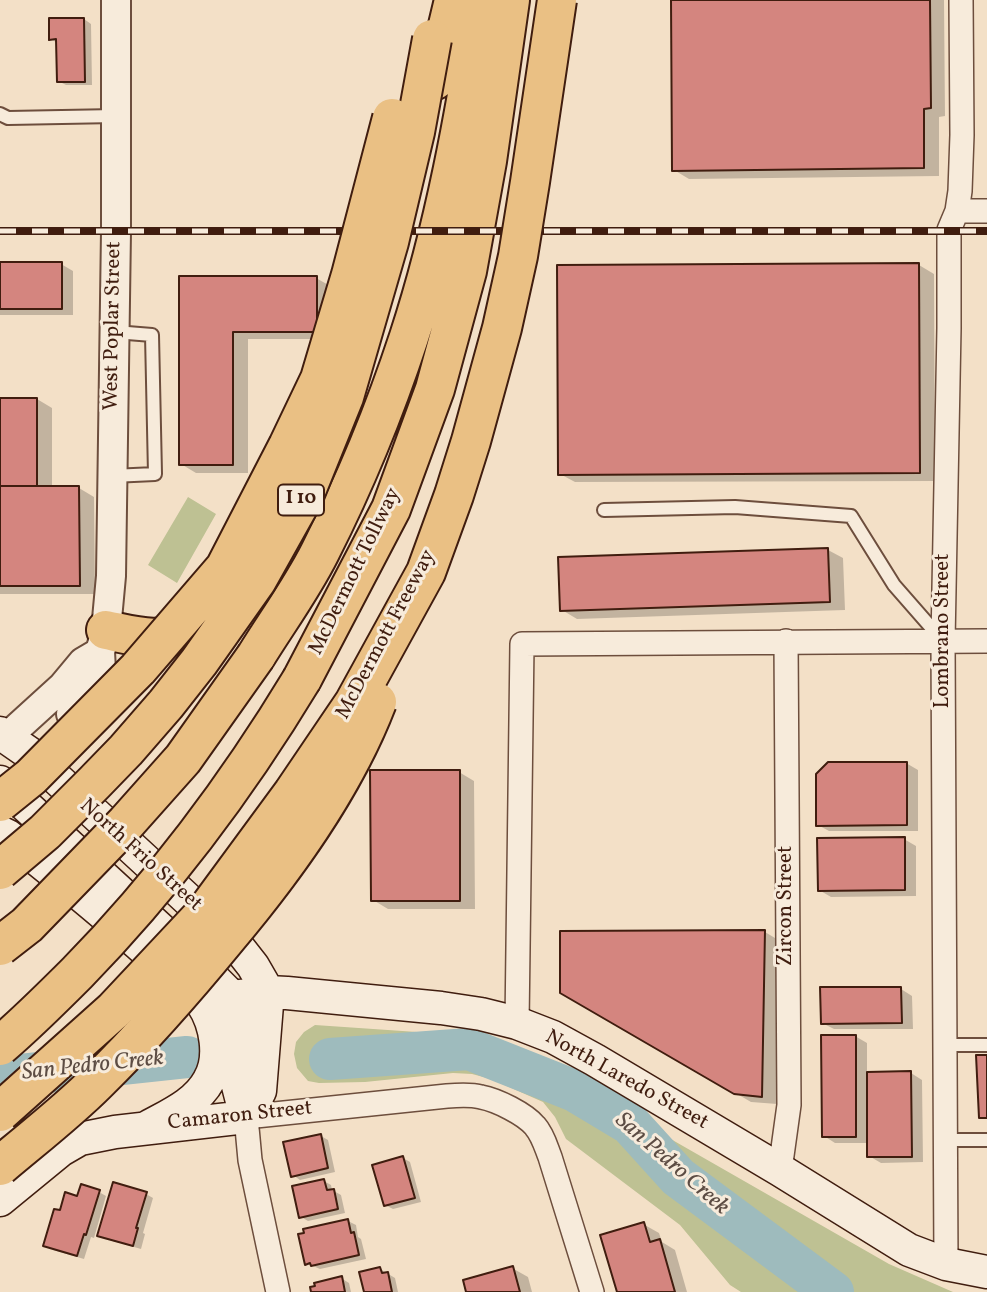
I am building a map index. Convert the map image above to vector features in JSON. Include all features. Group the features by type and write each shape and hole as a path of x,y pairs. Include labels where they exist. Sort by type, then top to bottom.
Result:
{"highway":[{"name":"I 10","path":"0,870 45,832 94,783 166,704 200,662 257,580 304,495 344,397 389,242 415,132 439,0"},
{"path":"103,641 148,639 179,634 203,614 260,539 330,418 377,304 418,155 454,0"},
{"name":"McDermott Tollway","path":"0,946 36,915 126,823 183,759 256,656 319,554 354,480 410,337 458,146 483,0"},
{"name":"McDermott Tollway","path":"0,1046 107,942 192,842 246,768 302,679 391,509 435,389 467,271 487,161 510,0"},
{"path":"474,234 541,0"},
{"name":"McDermott Freeway","path":"0,1112 113,1011 204,914 293,793 354,703 426,572 471,441 502,327 530,182 557,0"},
{"path":"0,802 31,777 138,669 225,568 320,379 351,275 396,104 432,39"},
{"path":"0,1166 95,1084 148,1030 260,898 293,852 327,801 368,725 426,572"}],"main road":[{"name":"North Frio Street","path":"9,742 235,943 268,992"},
{"name":"North Frio Street","path":"0,781 232,998"},
{"path":"0,832 114,922 182,982 201,1001 209,1016 216,1046 211,1079 186,1106 146,1128"},
{"name":"North Laredo Street","path":"232,998 268,992 441,1008 517,1023 552,1037 595,1060 909,1250 946,1264 987,1272"},
{"path":"246,1117 260,1091 268,992"},
{"path":"232,998 241,1031 237,1082 246,1117"},
{"name":"Camaron Street","path":"0,1200 61,1150 80,1139 115,1132 246,1117"}],"street":[{"name":"West Poplar Street","path":"103,641 111,576 116,0"},
{"name":"Lombrano Street","path":"946,1264 943,641 949,230 957,211 960,191 961,0"},
{"path":"957,211 987,211"},
{"path":"0,781 9,742 103,641"},
{"path":"517,1023 522,644 987,641"},
{"name":"Zircon Street","path":"780,1170 789,1105 786,642"},
{"name":"Camaron Street","path":"246,1117 447,1096 481,1097 500,1103 535,1125 543,1139 592,1292"},
{"path":"246,1117 250,1160 278,1292"}],"lane":[{"path":"0,114 8,118 116,116"},
{"path":"112,476 155,474 152,335 114,332"},
{"path":"604,510 735,507 851,516 894,585 943,641"},
{"path":"945,1045 987,1045"},
{"path":"946,1140 987,1140"}],"green space":[{"path":"188,497 216,514 177,583 148,565"},
{"path":"315,1025 417,1032 478,1040 524,1055 889,1264 953,1292 741,1292 730,1285 680,1225 566,1139 555,1117 543,1102 491,1079 472,1074 453,1073 365,1082 308,1081 297,1068 294,1054 296,1042 304,1032"}],"building":[{"path":"671,0 930,0 931,108 924,109 924,168 672,171"},
{"path":"49,18 84,18 85,82 57,82 56,39 49,40"},
{"path":"0,262 62,262 62,309 0,309"},
{"path":"919,263 920,473 558,475 557,265"},
{"path":"179,276 317,276 317,332 233,332 233,465 179,465"},
{"path":"0,398 37,398 37,486 0,486"},
{"path":"0,486 79,486 80,586 0,586"},
{"path":"828,548 830,602 560,611 558,557"},
{"path":"828,762 907,762 907,825 816,826 816,774"},
{"path":"370,770 460,770 460,901 371,901"},
{"path":"905,837 905,890 818,891 817,838"},
{"path":"765,930 762,1097 734,1094 560,993 560,931"},
{"path":"820,987 901,987 902,1023 821,1024"},
{"path":"821,1035 856,1035 856,1137 822,1137"},
{"path":"976,1055 987,1055 987,1118 979,1118"},
{"path":"911,1071 912,1157 867,1157 867,1072"},
{"path":"321,1134 328,1168 291,1177 283,1142"},
{"path":"403,1156 415,1198 384,1206 372,1165"},
{"path":"324,1179 327,1190 334,1189 338,1209 299,1218 292,1186"},
{"path":"113,1182 147,1192 133,1246 97,1236"},
{"path":"81,1184 100,1190 77,1256 43,1246 54,1209 60,1210 65,1192 77,1196"},
{"path":"348,1219 359,1255 305,1265 298,1234 304,1233 303,1229"},
{"path":"644,1222 650,1242 660,1239 675,1292 617,1292 600,1235"},
{"path":"513,1266 520,1292 466,1292 463,1280"},
{"path":"380,1267 382,1273 388,1272 392,1292 364,1292 359,1272"},
{"path":"342,1276 345,1292 311,1292 310,1287 315,1286 314,1283"}],"waterway":[{"name":"San Pedro Creek","path":"330,1059 469,1049 575,1091 630,1124 678,1177 833,1292"},
{"name":"San Pedro Creek","path":"0,1077 187,1057"}],"railway":[{"path":"0,231 987,231"}]}
